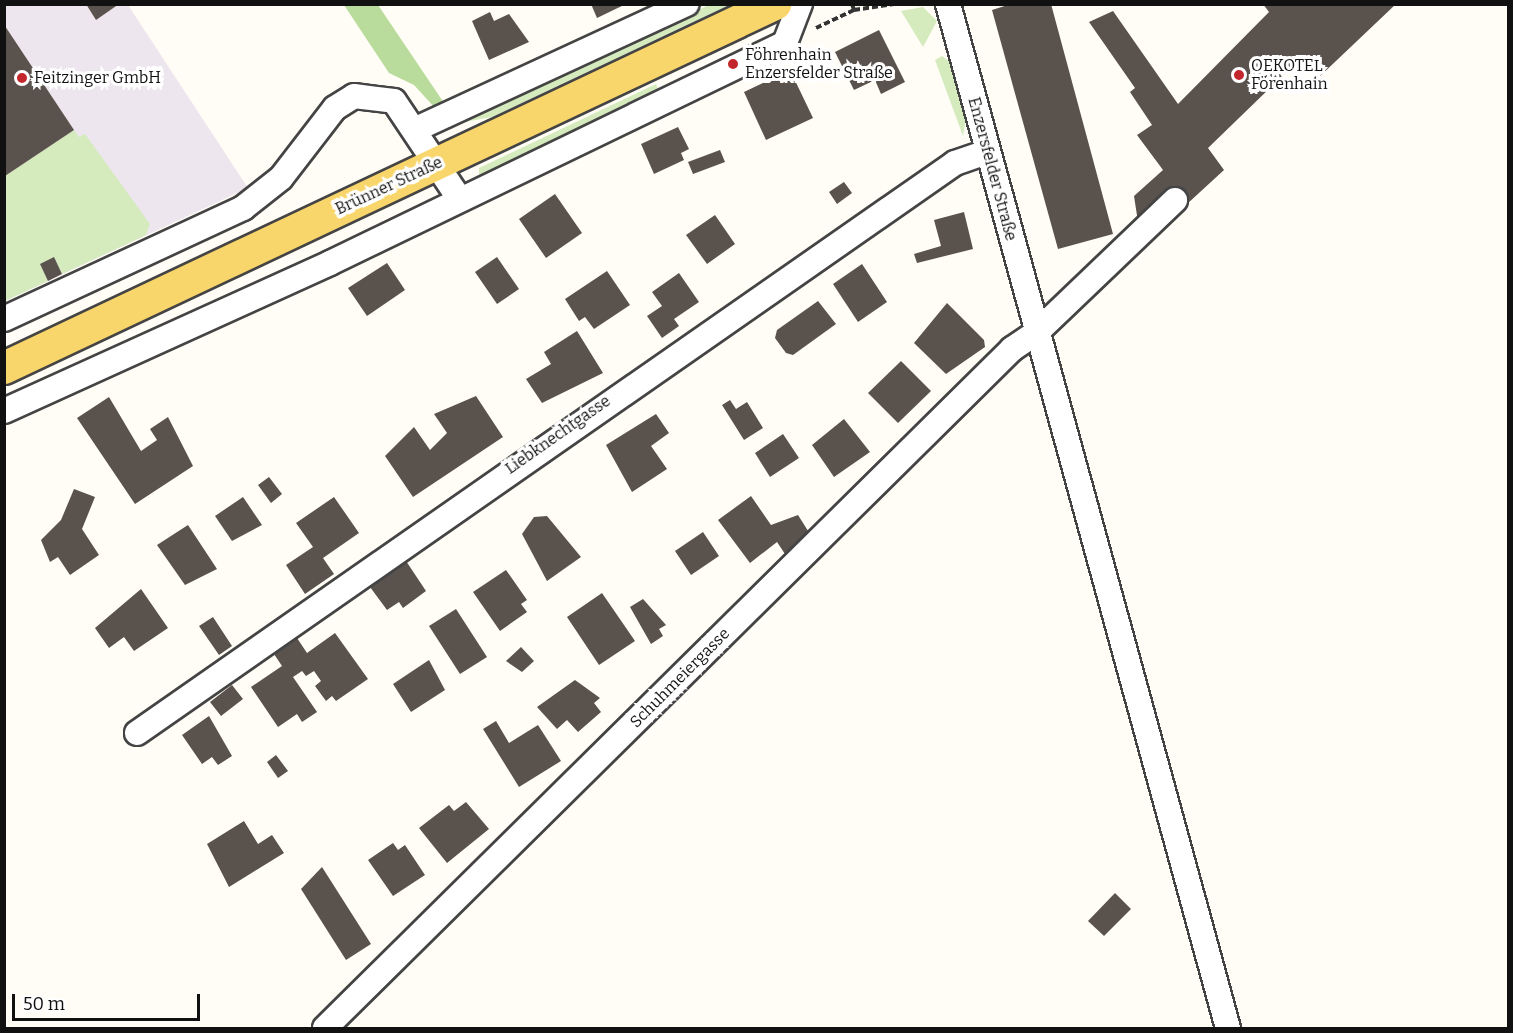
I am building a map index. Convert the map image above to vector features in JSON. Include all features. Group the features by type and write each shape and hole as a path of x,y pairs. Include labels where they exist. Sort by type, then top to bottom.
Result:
{"main road":[{"name":"Brünner Straße","path":"4,368 775,4"}],"street":[{"path":"416,129 687,4"},
{"path":"4,411 785,43 800,4"},
{"name":"Enzersfelder Straße","path":"948,4 1228,1029"},
{"path":"4,319 243,208 281,178 335,108 354,96 394,101 416,129 459,198"},
{"name":"Liebknechtgasse","path":"138,733 604,403 955,163 987,152"},
{"name":"Schuhmeiergasse","path":"325,1029 1012,349 1037,333 1175,200"}],"path":[{"path":"852,4 854,10"},
{"path":"785,43 854,10 894,4"}],"shaded area":[{"path":"5,5 128,5 248,188 5,301"}],"green space":[{"path":"344,5 378,5 444,103 435,108 414,85 389,73"},
{"path":"709,5 729,5 492,117 459,123"},
{"path":"923,7 937,21 923,47 901,11"},
{"path":"942,56 950,62 966,118 963,136 935,60"},
{"path":"656,84 660,93 479,175 479,168"},
{"path":"74,130 79,137 85,134 150,224 146,235 62,274 54,257 40,264 48,281 5,301 5,176"}],"building":[{"path":"86,4 119,4 96,20"},
{"path":"591,4 626,4 597,18"},
{"path":"1011,4 1051,4 1113,234 1058,249 992,10"},
{"path":"1263,4 1396,4 1317,79 1302,57 1208,148 1224,170 1187,204 1175,186 1138,222 1134,196 1163,170 1137,135 1152,125 1130,92 1135,88 1089,22 1113,11 1178,104 1269,12"},
{"path":"490,12 494,21 509,14 529,42 489,60 472,21"},
{"name":"Feitzinger GmbH","path":"5,26 74,130 5,176"},
{"path":"879,30 905,82 881,94 875,80 854,90 835,52"},
{"path":"790,70 813,118 766,140 744,92"},
{"path":"678,127 689,149 681,153 684,160 654,174 641,144"},
{"path":"720,150 725,162 693,174 688,162"},
{"path":"844,182 852,193 837,204 829,192"},
{"path":"555,194 582,233 546,258 519,219"},
{"path":"964,212 973,249 917,263 914,254 941,246 934,220"},
{"path":"715,215 735,244 707,264 686,235"},
{"path":"54,257 62,274 48,281 40,264"},
{"path":"497,257 519,289 497,304 475,272"},
{"path":"387,263 405,290 367,316 348,288"},
{"path":"862,264 887,302 858,322 833,284"},
{"path":"607,271 630,305 594,329 585,317 579,321 565,299"},
{"path":"679,273 699,302 674,319 679,326 662,338 647,316 662,306 652,292"},
{"path":"818,301 836,324 793,355 786,353 775,338 777,330"},
{"path":"947,303 984,340 985,347 946,374 914,343"},
{"path":"577,331 603,373 542,403 526,379 551,364 544,352"},
{"path":"901,361 931,391 898,423 868,393"},
{"path":"476,396 503,437 413,497 385,456 414,427 430,450 447,433 434,414"},
{"path":"109,397 141,451 157,440 150,429 168,417 193,466 135,504 77,418"},
{"path":"730,400 736,409 747,402 763,428 744,440 722,405"},
{"path":"656,414 669,433 651,446 667,469 632,492 606,445"},
{"path":"844,419 870,452 834,477 812,445"},
{"path":"783,434 799,458 770,477 755,453"},
{"path":"269,477 282,494 271,503 258,485"},
{"path":"74,489 95,497 82,529 99,555 70,575 58,557 50,562 41,540 61,520"},
{"path":"751,496 771,525 798,515 810,534 787,557 777,542 750,563 718,520"},
{"path":"243,497 262,525 232,541 215,516"},
{"path":"334,497 359,533 323,558 334,574 305,594 286,565 313,547 296,523"},
{"path":"547,516 581,557 547,581 522,534 534,517"},
{"path":"188,525 217,569 185,585 157,545"},
{"path":"703,532 719,556 691,575 675,551"},
{"path":"406,561 426,591 403,608 399,602 387,610 370,587"},
{"path":"506,570 527,600 521,604 527,612 500,631 473,592"},
{"path":"141,589 168,628 134,651 124,637 109,648 95,628"},
{"path":"602,593 635,641 599,665 567,617"},
{"path":"643,599 666,625 659,629 663,636 651,644 630,607"},
{"path":"456,609 487,657 460,674 429,626"},
{"path":"213,617 232,646 219,655 199,626"},
{"path":"335,633 368,679 336,701 332,696 326,701 315,686 321,681 314,671 306,676 302,671 293,677 317,712 302,722 297,714 278,727 251,687 282,666 274,654 297,638 307,653"},
{"path":"521,647 534,661 522,672 506,661"},
{"path":"429,660 445,690 411,712 393,684"},
{"path":"575,680 600,698 594,703 601,712 578,732 567,720 557,729 537,707"},
{"path":"232,685 243,699 221,716 210,702"},
{"path":"209,716 232,756 218,765 212,757 202,764 182,735"},
{"path":"496,721 509,743 538,725 561,761 519,787 483,729"},
{"path":"276,755 288,771 278,778 267,762"},
{"path":"466,802 489,829 447,863 419,828 449,805 454,811"},
{"path":"244,821 258,844 272,835 284,853 229,887 207,844"},
{"path":"393,843 398,850 405,845 425,875 393,896 368,860"},
{"path":"322,867 371,944 346,960 301,889"},
{"path":"1115,893 1131,909 1104,936 1088,921"}],"place":[{"name":"Föhrenhain Enzersfelder Straße","path":"733,64"},
{"name":"OEKOTEL Förenhain","path":"1239,75"},
{"name":"Feitzinger GmbH","path":"22,78"}]}
